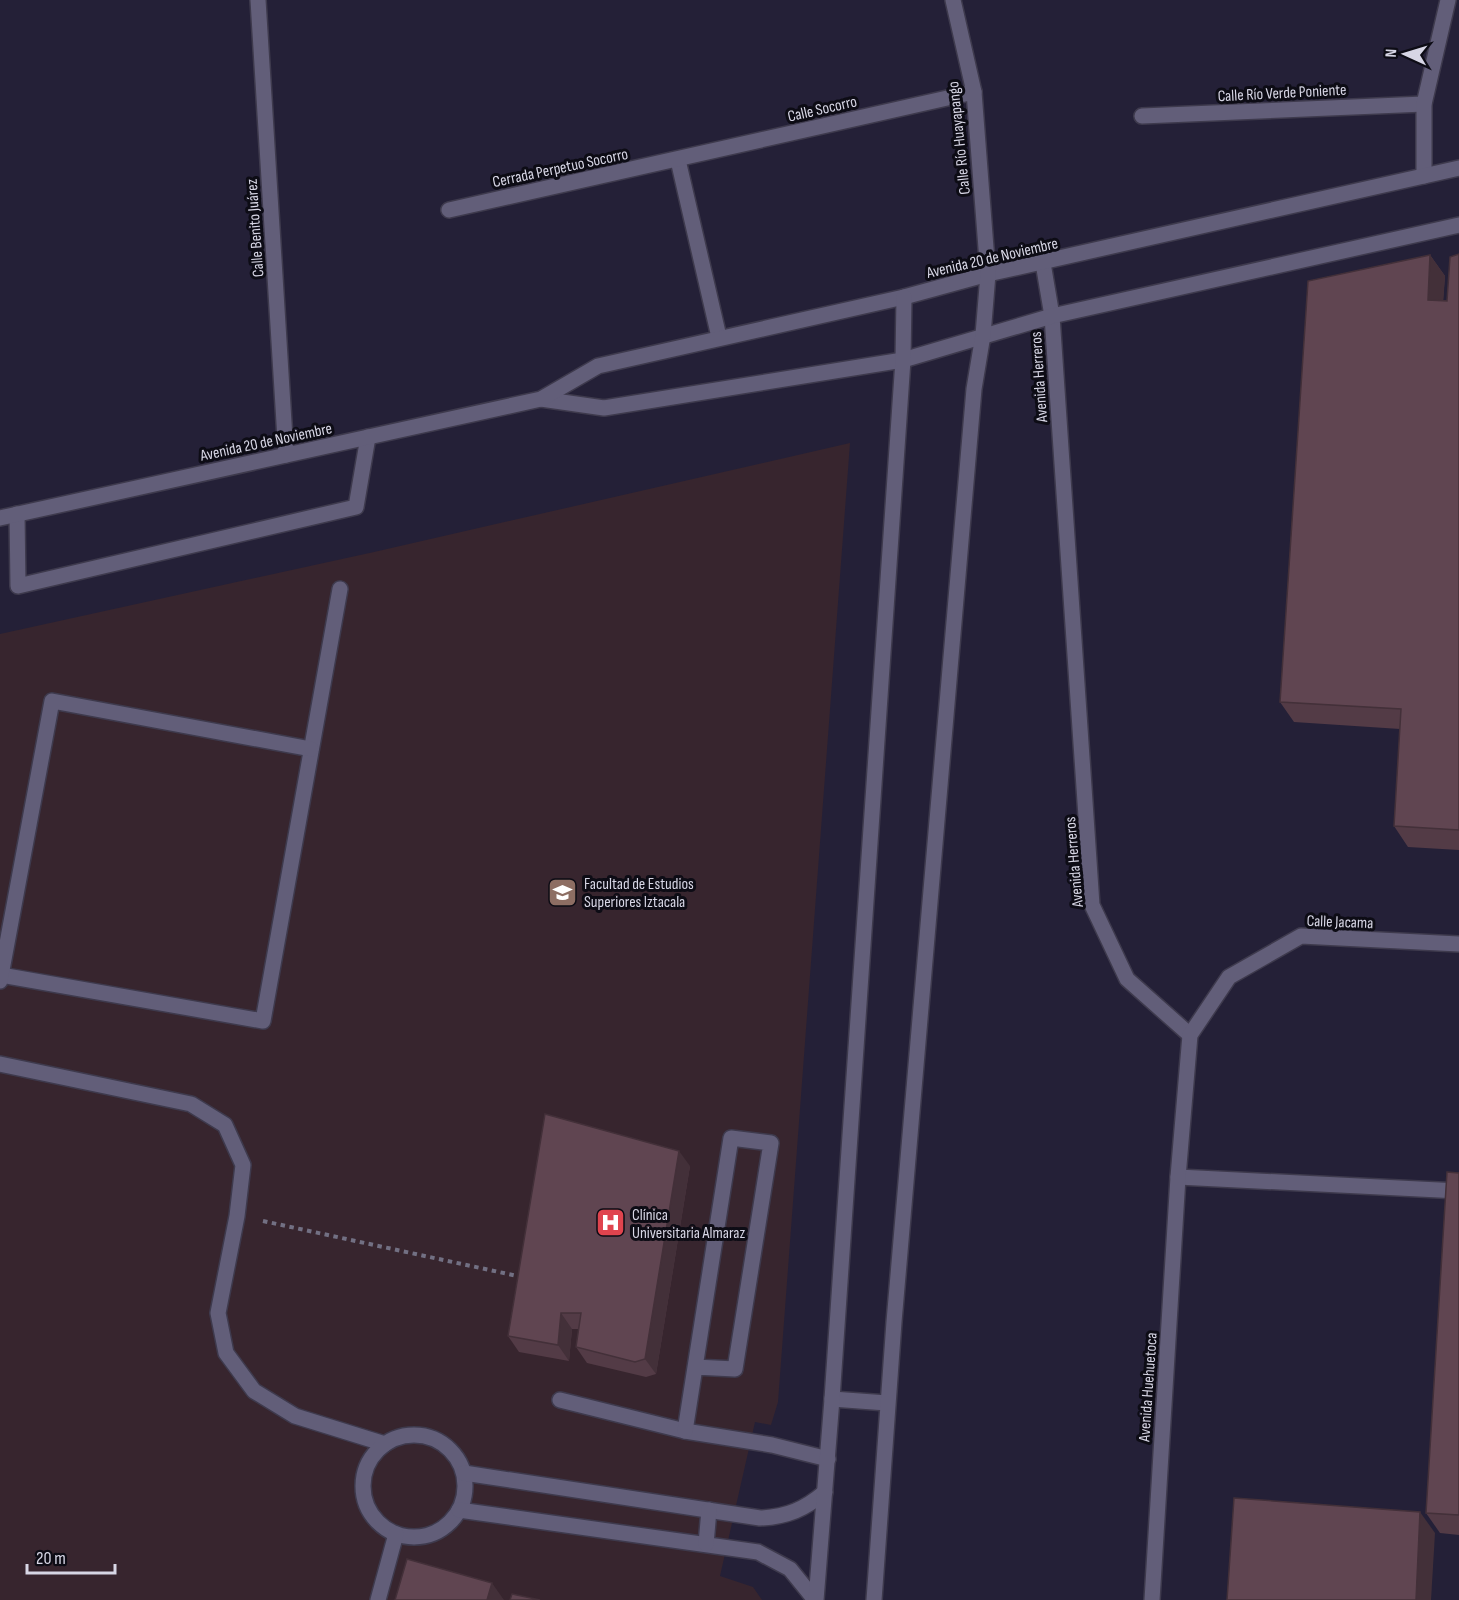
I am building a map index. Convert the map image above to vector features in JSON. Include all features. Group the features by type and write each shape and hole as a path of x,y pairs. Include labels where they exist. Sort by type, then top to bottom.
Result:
{"main road":[{"name":"Calle Benito Juárez","path":"258,0 286,455"},
{"name":"Calle Río Huayapango","path":"874,1600 887,1402 974,389 983,335 988,274 974,92 953,0"},
{"path":"1424,176 1424,104 1448,0"},
{"name":"Calle Socorro","path":"678,160 974,92"},
{"name":"Calle Río Verde Poniente","path":"1142,116 1424,104"},
{"path":"678,160 719,337"},
{"name":"Cerrada Perpetuo Socorro","path":"449,210 678,160"},
{"name":"Avenida 20 de Noviembre","path":"0,518 541,399 598,366 904,297 988,274 1459,168"},
{"name":"Avenida 20 de Noviembre","path":"541,399 604,408 903,360 1052,316 1459,225"},
{"name":"Avenida Herreros","path":"1043,263 1052,316 1092,905 1127,979 1190,1035"},
{"path":"816,1600 828,1459 903,360 904,297"},
{"path":"17,514 18,586 356,507 368,437"},
{"path":"311,749 52,701 1,978 263,1021 340,589"},
{"name":"Calle Jacama","path":"1190,1035 1229,977 1301,936 1459,944"},
{"path":"1190,1035 1178,1177 1459,1191"},
{"path":"0,1064 191,1104 225,1125 243,1165 237,1216 218,1313 226,1353 254,1391 296,1416 385,1444"},
{"path":"685,1431 695,1367 731,1138 771,1143 735,1369 695,1367"},
{"name":"Avenida Huehuetoca","path":"1152,1600 1178,1177"},
{"path":"832,1399 887,1402"},
{"path":"560,1400 685,1431 772,1445 828,1459"},
{"path":"422,1435 441,1442 455,1455 464,1473 466,1485 459,1510 448,1524 432,1534 414,1538 396,1534 380,1524 369,1510 363,1492 364,1474 371,1457 385,1444 402,1436 422,1435"},
{"path":"464,1473 760,1518 778,1517 795,1512 825,1492"},
{"path":"459,1510 758,1552 790,1569 816,1600"},
{"path":"706,1544 709,1510"},
{"path":"378,1600 396,1534"}],"path":[{"path":"263,1221 531,1279"}],"shaded area":[{"path":"850,443 778,1402 771,1425 755,1422 720,1576 753,1587 762,1600 0,1600 0,634 374,552"}],"building":[{"path":"1459,254 1459,830 1394,826 1401,709 1280,702 1308,281 1430,255 1428,300 1447,301 1450,257"},
{"name":"Clínica Universitaria Almaraz","path":"545,1114 679,1151 645,1359 635,1362 576,1347 581,1313 561,1313 558,1345 508,1336"},
{"path":"1447,1172 1459,1173 1459,1515 1426,1513"},
{"path":"1234,1498 1420,1512 1416,1600 1227,1600"},
{"path":"407,1559 492,1583 487,1600 395,1600"},
{"path":"512,1594 540,1600 510,1600"}],"place":[{"name":"Facultad de Estudios Superiores Iztacala","path":"563,892"},
{"name":"Clínica Universitaria Almaraz","path":"611,1223"}]}
